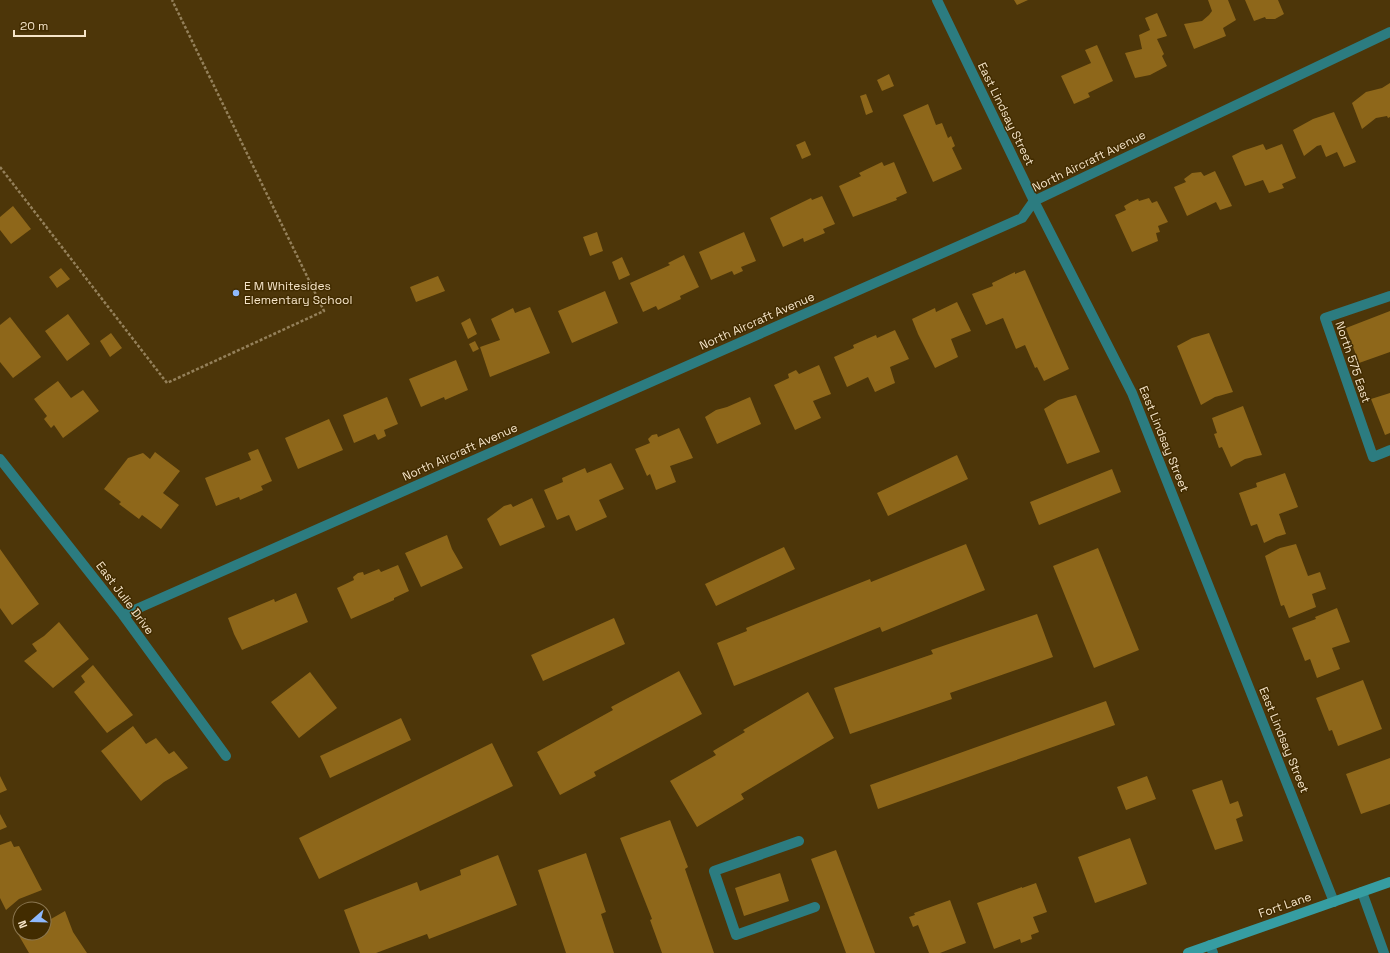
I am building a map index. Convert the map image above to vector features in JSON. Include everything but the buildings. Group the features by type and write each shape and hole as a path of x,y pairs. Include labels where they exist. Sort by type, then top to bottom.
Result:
{"main road":[{"name":"Fort Lane","path":"1188,953 1211,949 1390,882"}],"street":[{"name":"East Lindsay Street","path":"937,0 1034,201 1132,393 1334,902"},
{"name":"North Aircraft Avenue","path":"122,615 1022,218 1034,201 1390,32"},
{"name":"North 575 East","path":"1390,296 1325,318 1372,457 1390,450"},
{"name":"East Julie Drive","path":"0,459 122,615 226,756"},
{"path":"799,841 714,871 736,935 815,907"},
{"path":"1362,892 1384,953"}],"path":[{"path":"0,167 167,383 324,311 172,0"}],"place":[{"name":"E M Whitesides Elementary School","path":"236,293"}]}
